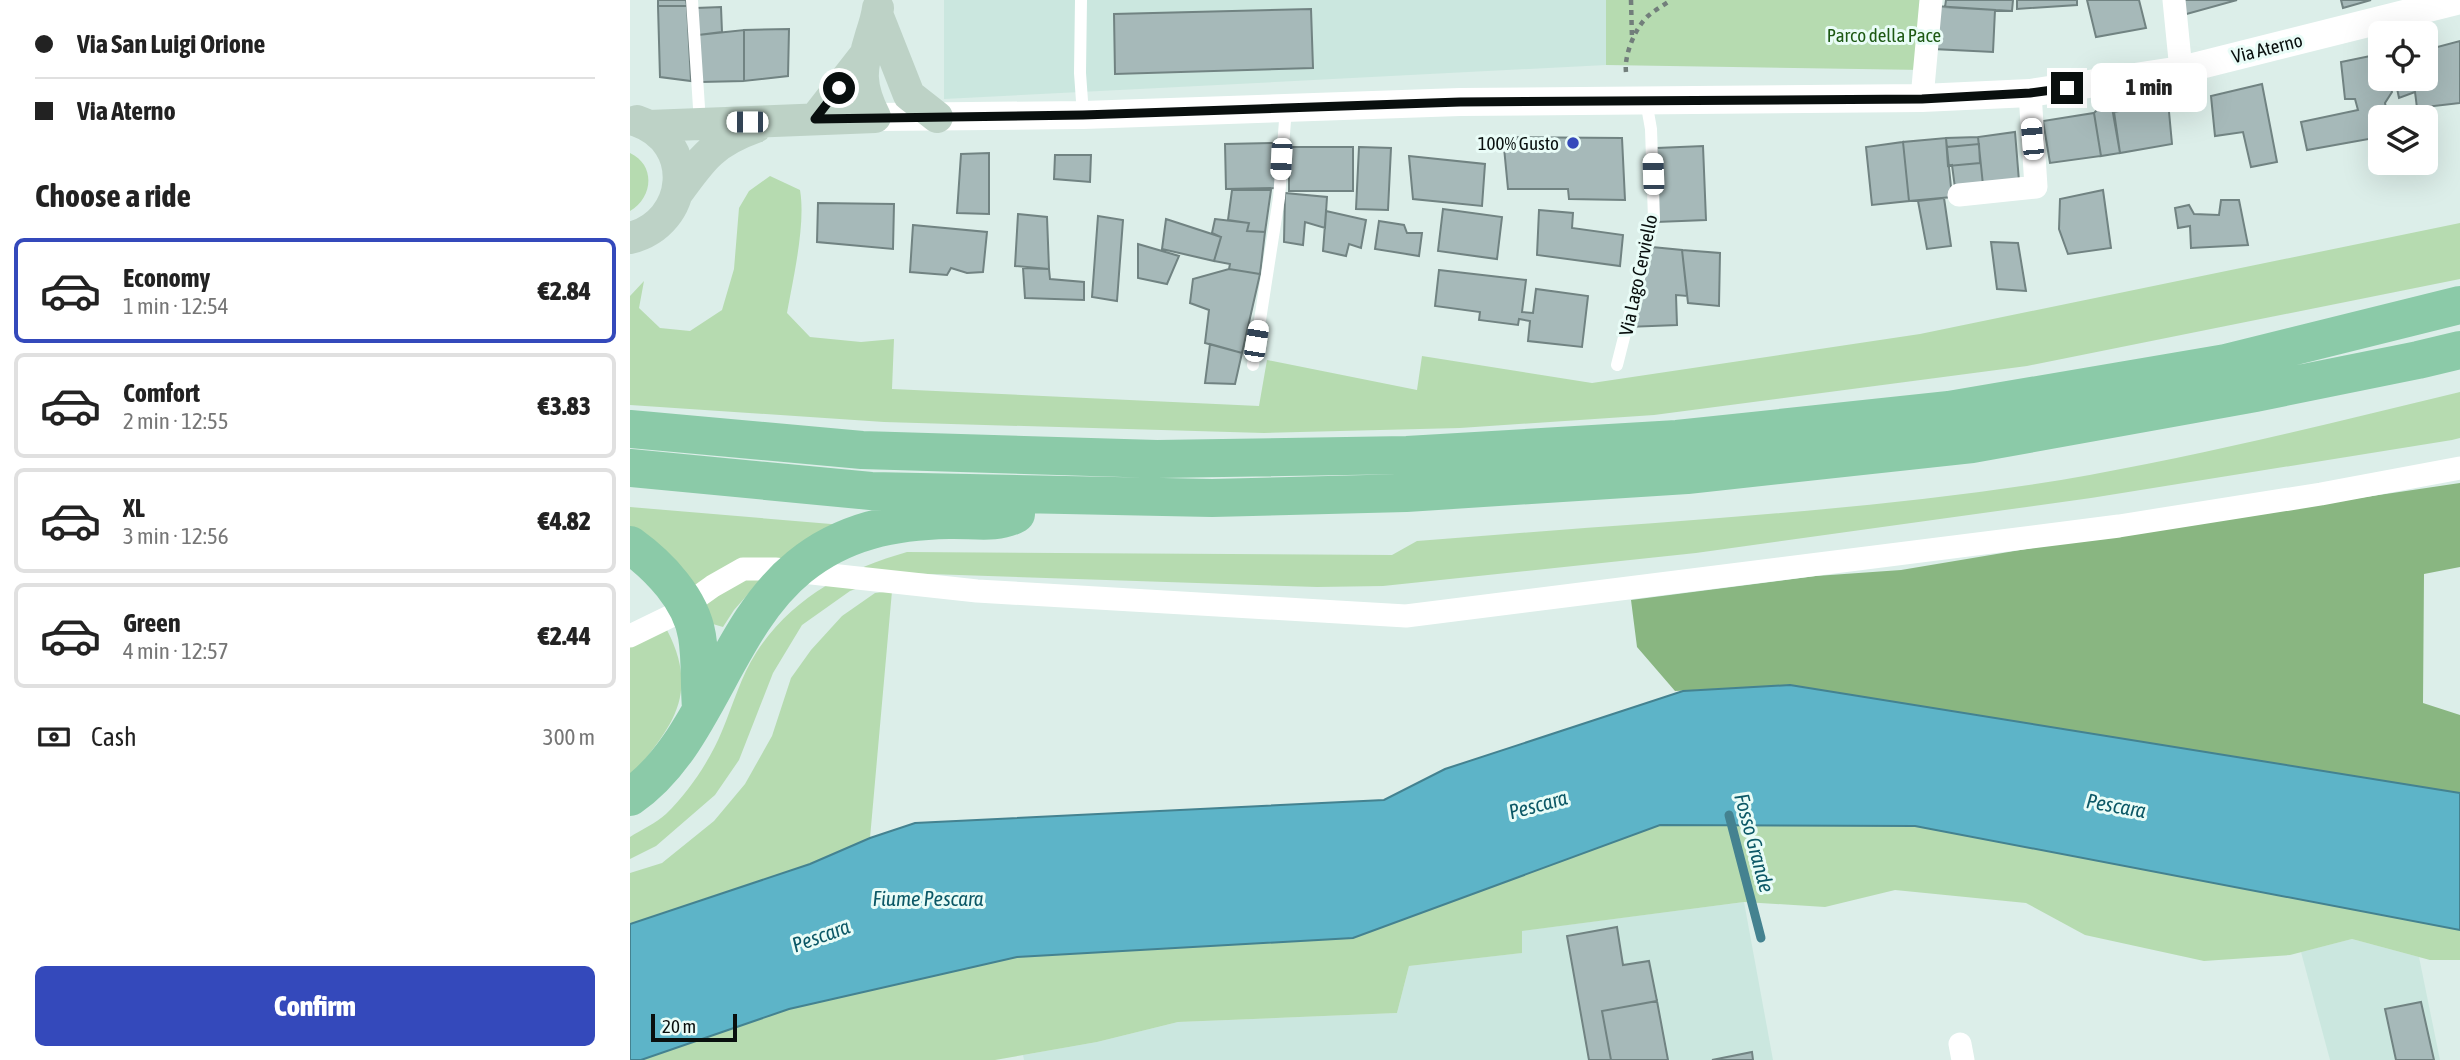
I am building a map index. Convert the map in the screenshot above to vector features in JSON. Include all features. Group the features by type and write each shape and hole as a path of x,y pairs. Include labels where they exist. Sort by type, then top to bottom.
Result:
{"highway":[{"path":"630,429 862,450 1157,459 1407,454 1677,439 1949,410 2200,367 2460,305"},
{"path":"630,468 871,491 1212,498 1406,494 1687,475 1972,444 2268,390 2460,350"},
{"path":"630,797 642,789 672,756 764,602 799,567 828,547 871,529 894,523 1006,520 1048,495"},
{"path":"630,545 652,560 668,578 697,633 701,710"}],"main road":[{"path":"877,27 909,95 922,108 937,117"},
{"path":"875,117 890,98 892,90 877,27"},
{"path":"815,119 877,27"},
{"name":"Via Aterno","path":"639,122 770,122 875,117"},
{"path":"639,122 668,143 678,167 678,192"},
{"name":"Via Aterno","path":"630,238 642,235 658,225 700,160 712,149 735,135 770,122"}],"street":[{"path":"1922,99 1931,0"},
{"path":"2174,0 2182,70"},
{"name":"Via Aterno","path":"875,117 1083,115 1460,102 1922,99 2030,93 2182,70 2460,0"},
{"path":"1959,195 2036,187 2030,93"},
{"path":"630,636 671,616 713,586 743,569 775,569 977,591 1406,616 2119,526 2320,494 2460,468"}],"lane":[{"path":"692,0 701,123"},
{"path":"1081,0 1080,73 1083,115"},
{"name":"Via Lago Cerviello","path":"1618,365 1654,219 1651,129 1637,101"},
{"path":"1253,365 1279,198 1286,108"}],"path":[{"path":"1631,0 1632,40 1625,66 1637,101"},
{"path":"1632,40 1646,18 1671,0"}],"shaded area":[{"path":"944,0 1606,0 1606,65 944,99"},
{"path":"1744,902 1773,1060 1024,1060 1023,1055 1097,1042 1178,1022 1397,1013 1409,966 1521,953 1521,931"},
{"path":"2352,939 2419,957 2440,1060 2330,1060 2301,952"}],"green space":[{"name":"Parco della Pace","path":"1606,0 1929,0 1923,70 1606,65"},
{"path":"630,153 644,165 648,182 643,198 630,211"},
{"path":"770,176 800,190 800,235 787,313 810,337 861,342 894,339 892,389 1259,406 1267,360 1417,390 1422,356 1592,383 1920,334 2460,223 2460,279 2027,366 1654,415 1460,428 1264,433 884,422 630,405 630,296 644,281 639,308 660,328 690,331 722,310 734,269 739,208 749,191"},
{"path":"2460,392 2460,438 2452,440 2091,498 1696,553 1383,586 1317,587 900,573 850,591 802,625 773,673 739,760 715,795 656,846 630,859 630,837 666,814 691,786 717,742 756,653 786,616 803,601 842,577 907,552 1392,555 1417,541 1820,509 1981,492 2061,480 2212,450"},
{"path":"2460,483 2460,567 2424,574 2423,703 2460,715 2460,793 1790,685 1675,691 1637,647 1631,600 1816,576 1901,570 2122,533"},
{"path":"630,507 843,525 763,577 723,627 699,620 630,541"},
{"path":"892,591 870,838 810,864 630,924 630,873 662,863 714,821 745,784 772,736 791,678 811,650 842,616 875,593"},
{"path":"667,630 677,653 681,693 668,727 630,778 630,646"},
{"path":"1660,825 1915,826 2460,930 2460,960 2430,960 2352,939 2290,955 2204,961 2085,935 2026,903 1895,890 1825,907 1744,902 1522,931 1522,953 1409,966 1397,1013 1178,1022 1097,1042 995,1060 641,1060 789,1009 1017,957 1353,938"}],"water":[{"name":"Fiume Pescara","path":"1790,685 2460,793 2460,930 1915,826 1660,825 1353,938 1017,957 789,1009 641,1060 630,1060 630,924 810,864 870,838 915,823 1384,800 1445,769 1683,691"}],"building":[{"path":"658,0 686,0 687,6 658,6"},
{"path":"1946,0 2013,0 2012,11 1945,7"},
{"path":"2017,0 2077,0 2077,5 2017,9"},
{"path":"2087,0 2139,0 2146,28 2096,37"},
{"path":"2181,0 2237,0 2183,15"},
{"path":"2341,0 2371,0 2343,8"},
{"path":"658,6 687,6 691,81 660,77"},
{"path":"1935,6 1995,10 1993,52 1933,49"},
{"path":"721,7 722,32 698,35 696,8"},
{"path":"1311,9 1313,68 1115,74 1114,14"},
{"path":"789,29 788,76 744,81 744,30"},
{"path":"744,30 744,81 701,82 698,35"},
{"path":"2460,41 2460,103 2417,105 2415,92 2399,98 2398,91 2438,91 2438,47"},
{"path":"2368,56 2368,91 2392,92 2385,105 2368,105 2368,139 2307,150 2301,122 2358,110 2355,99 2345,99 2341,62"},
{"path":"2262,84 2277,162 2251,167 2243,132 2215,136 2211,96"},
{"path":"2110,96 2120,153 2101,156 2094,113"},
{"path":"2168,101 2172,144 2120,153 2114,112"},
{"path":"2094,113 2101,156 2050,163 2043,121"},
{"path":"2015,132 2019,181 1983,185 1978,137"},
{"path":"1503,137 1622,138 1625,200 1569,199 1568,189 1508,189"},
{"path":"1978,137 1983,185 1955,188 1952,165 1948,166 1946,138"},
{"path":"1946,138 1952,197 1909,201 1903,142"},
{"path":"1903,142 1909,201 1872,205 1866,147"},
{"path":"1276,143 1277,188 1226,189 1225,144"},
{"path":"1979,144 1980,163 1948,166 1947,147"},
{"path":"1703,146 1706,220 1657,222 1657,148"},
{"path":"1289,147 1353,147 1353,191 1289,191"},
{"path":"1359,147 1391,148 1388,210 1356,209"},
{"path":"989,153 989,214 957,213 961,154"},
{"path":"1055,155 1091,155 1090,182 1054,179"},
{"path":"1409,156 1485,164 1482,206 1413,199"},
{"path":"1232,190 1271,190 1265,232 1247,231 1249,223 1228,220"},
{"path":"2103,190 2111,248 2068,254 2059,229 2060,199"},
{"path":"1285,193 1327,197 1325,228 1305,222 1303,245 1284,242"},
{"path":"1944,198 1951,246 1927,249 1918,201"},
{"path":"2221,200 2239,200 2248,245 2191,248 2190,226 2178,228 2175,208 2189,205 2194,214 2219,215"},
{"path":"818,203 894,204 893,249 817,242"},
{"path":"1443,209 1502,217 1497,259 1438,251"},
{"path":"1539,210 1573,213 1572,228 1623,235 1620,266 1537,255"},
{"path":"1326,211 1366,220 1361,248 1349,244 1346,256 1323,251"},
{"path":"1018,214 1047,217 1049,269 1015,266"},
{"path":"1098,216 1123,220 1117,301 1092,297"},
{"path":"1166,219 1221,237 1214,261 1162,249"},
{"path":"1215,219 1249,223 1247,231 1265,232 1260,274 1229,269 1230,264 1214,261 1221,237 1212,233"},
{"path":"1379,221 1404,225 1407,233 1422,233 1419,256 1375,249"},
{"path":"913,225 987,232 983,272 967,273 951,268 947,275 910,272"},
{"path":"1991,242 2018,243 2026,291 1997,289"},
{"path":"1138,244 1179,256 1167,284 1138,278"},
{"path":"1652,247 1682,250 1687,296 1676,295 1677,325 1627,327"},
{"path":"1682,250 1720,253 1719,306 1688,303"},
{"path":"1023,268 1049,269 1050,279 1084,282 1084,300 1025,298"},
{"path":"1229,269 1260,274 1242,353 1205,343 1209,310 1190,303 1193,279"},
{"path":"1439,270 1526,280 1522,312 1533,313 1536,289 1588,296 1582,347 1528,341 1530,321 1519,319 1518,325 1479,320 1480,312 1435,306"},
{"path":"1210,344 1242,353 1235,384 1205,383"},
{"path":"1617,927 1623,965 1649,961 1657,1001 1602,1011 1611,1060 1589,1060 1567,936"},
{"path":"1657,1001 1668,1060 1611,1060 1602,1011"},
{"path":"2421,1002 2434,1060 2396,1060 2385,1009"},
{"path":"1752,1052 1753,1060 1712,1060"}],"waterway":[{"name":"Fosso Grande","path":"1729,815 1761,938"}],"place":[{"name":"100% Gusto","path":"1573,143"}],"route":[{"path":"839,88 815,119 1083,115 1460,102 1922,99 2030,93 2067,88"}],"water label":[{"name":"Pescara","path":"1538,805"},
{"name":"Pescara","path":"2116,806"},
{"name":"Pescara","path":"821,936"}]}
